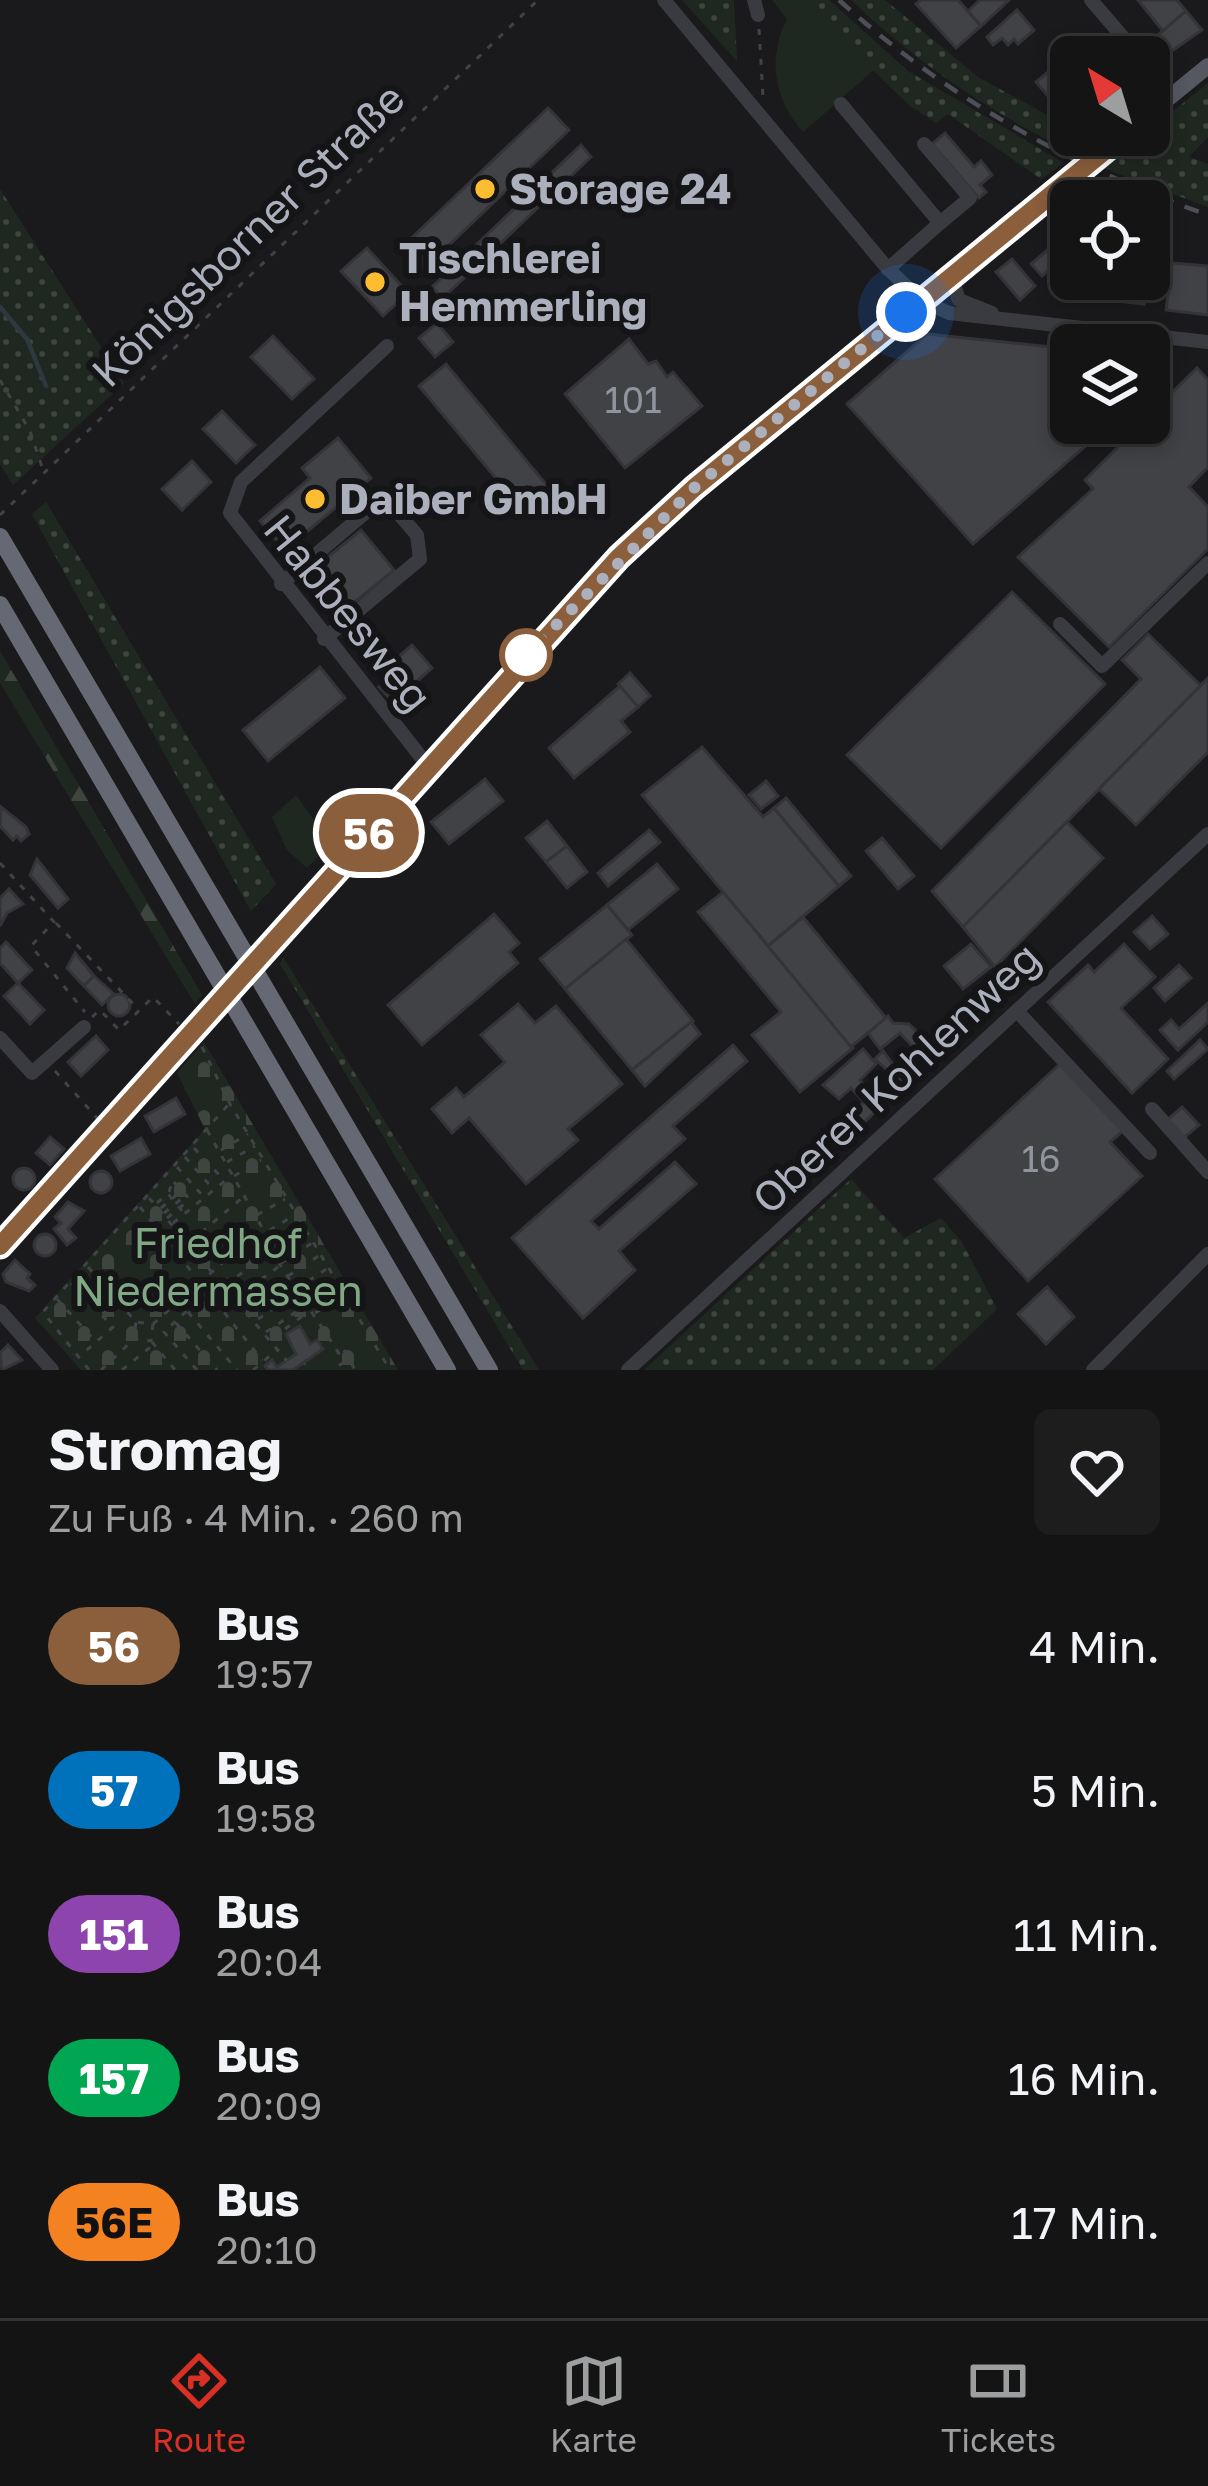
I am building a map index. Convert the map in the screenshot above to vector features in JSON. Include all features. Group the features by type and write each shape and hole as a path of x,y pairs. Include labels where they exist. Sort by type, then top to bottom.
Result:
{"highway":[{"path":"0,537 489,1370"},
{"path":"0,605 448,1370"}],"main road":[{"path":"1170,97 1208,66"},
{"path":"0,1246 619,557 1098,156"}],"street":[{"path":"664,0 888,268 921,300 950,313 1208,342"},
{"path":"1090,0 1122,36"},
{"path":"1170,92 1173,95"},
{"path":"841,104 940,224"},
{"path":"888,268 970,198 924,144"},
{"path":"951,276 959,300 1013,322"},
{"name":"Habbesweg","path":"387,346 257,467 232,497 236,527 428,766"},
{"path":"280,584 371,508 391,505 417,535 420,559 324,639"},
{"path":"1060,624 1102,666 1208,563"},
{"name":"Oberer Kohlenweg","path":"628,1370 1208,834"},
{"path":"1017,1011 1150,1154"},
{"path":"0,1038 32,1073 84,1027"},
{"path":"1152,1109 1208,1172"},
{"path":"1093,1370 1208,1254"},
{"path":"0,1311 52,1370"}],"path":[{"name":"Königsborner Straße","path":"0,515 538,0"},
{"path":"756,8 765,104"},
{"path":"0,380 30,431 44,472"},
{"path":"347,793 375,826"},
{"path":"0,863 139,1010"},
{"path":"54,922 31,946 91,1018 100,1010 118,1030 153,998 201,1046 295,1215 390,1370"},
{"path":"46,1061 106,1129"},
{"path":"88,1370 43,1312 230,1103"},
{"path":"207,1130 307,1313"},
{"path":"219,1151 248,1134"},
{"path":"193,1146 225,1181"},
{"path":"226,1163 255,1146"},
{"path":"184,1156 214,1190"},
{"path":"172,1224 225,1181 263,1159"},
{"path":"176,1165 204,1198"},
{"path":"184,1214 174,1201 173,1184 195,1206"},
{"path":"148,1196 286,1360"},
{"path":"161,1212 185,1196"},
{"path":"189,1244 244,1196"},
{"path":"256,1216 286,1198"},
{"path":"161,1212 174,1201"},
{"path":"139,1206 262,1360"},
{"path":"122,1370 152,1342 153,1324 212,1271 295,1215"},
{"path":"236,1298 312,1243"},
{"path":"225,1285 272,1252"},
{"path":"247,1310 320,1255"},
{"path":"86,1266 136,1322 153,1324"},
{"path":"256,1321 328,1268"},
{"path":"70,1282 113,1327 79,1358"},
{"path":"266,1332 337,1282"},
{"path":"197,1370 164,1332 207,1292"},
{"path":"272,1339 307,1313 315,1314 345,1296"},
{"path":"56,1298 96,1342"},
{"path":"187,1310 237,1370"},
{"path":"315,1314 344,1362 333,1370"},
{"path":"175,1321 217,1370"},
{"path":"101,1370 134,1339 136,1322"},
{"path":"134,1339 152,1342 175,1370"},
{"path":"253,1370 279,1348"},
{"path":"344,1351 355,1370"},
{"path":"132,1362 139,1370"},
{"path":"162,1370 170,1364"}],"green space":[{"path":"682,0 734,0 737,61"},
{"path":"772,0 800,0 874,70 803,132 780,92 777,48 787,19"},
{"path":"800,0 829,0 908,71 1064,163 1041,179 948,114 936,123 910,106"},
{"path":"851,0 885,0 978,77 1050,116 1050,140 954,84"},
{"path":"1208,83 1208,137 1189,157 1208,164 1208,207 1170,193 1170,180 1135,180 1103,168 1118,156 1170,156 1170,114"},
{"path":"0,189 124,383 13,485 0,464"},
{"path":"46,502 276,884 251,911 32,514"},
{"path":"0,651 202,995 195,1004 0,683"},
{"path":"296,795 331,844 307,868 287,850 272,817"},
{"path":"283,957 539,1370 523,1370 280,964"},
{"name":"Friedhof Niedermassen","path":"204,1042 398,1370 81,1370 35,1318 205,1129 177,1073"},
{"path":"851,1179 904,1238 941,1218 962,1242 997,1309 933,1370 644,1370"}],"building":[{"path":"958,0 981,26 956,48 916,4"},
{"path":"980,0 1009,0 981,26 968,11"},
{"path":"1138,0 1177,0 1186,11 1163,31"},
{"path":"1017,10 1034,30 1018,44 1014,39 1008,45 1002,38 993,45 987,37"},
{"path":"1186,11 1202,30 1170,52 1170,36 1158,35"},
{"path":"1050,70 1050,99 1036,82"},
{"name":"Storage 24","path":"548,108 569,130 423,270 401,248"},
{"path":"945,133 974,167 981,161 992,175 980,185 986,192 979,198 932,144"},
{"path":"581,145 591,157 443,298 432,287"},
{"name":"Tischlerei Hemmerling","path":"367,248 408,293 383,316 341,271"},
{"path":"1050,248 1050,269 1042,276 1031,264"},
{"path":"1012,259 1035,286 1020,300 996,272"},
{"path":"1172,263 1208,266 1208,315 1166,310"},
{"path":"437,323 453,342 435,357 419,338"},
{"path":"927,334 1050,347 1050,444 1088,444 973,544 847,404"},
{"path":"273,336 314,379 292,399 251,357"},
{"path":"629,339 648,364 656,361 667,377 673,372 702,406 625,468 565,394"},
{"path":"446,364 550,489 524,512 419,386"},
{"path":"1197,368 1208,380 1208,467 1189,487 1208,507 1208,549 1109,647 1018,557 1093,489 1085,480 1121,444 1170,444 1170,394"},
{"path":"222,411 255,445 236,463 203,429"},
{"name":"Daiber GmbH","path":"338,438 371,478 285,550 260,521 310,478 302,468"},
{"path":"192,461 211,482 182,510 162,489"},
{"path":"361,530 394,570 346,609 313,569"},
{"path":"1012,592 1105,684 941,848 847,755"},
{"path":"1148,634 1201,686 963,927 932,891 1141,679 1122,660"},
{"path":"412,645 432,668 393,702 379,687 388,679 382,671"},
{"path":"320,667 345,698 268,761 243,730"},
{"path":"630,673 650,696 638,707 618,684"},
{"path":"1208,678 1208,752 1136,825 1099,789"},
{"path":"620,686 638,707 621,721 630,732 574,778 549,748"},
{"path":"702,747 763,817 774,808 839,886 768,946 642,795"},
{"path":"485,779 503,801 449,844 431,822"},
{"path":"766,781 778,796 761,809 749,795"},
{"path":"786,798 851,876 839,886 774,808"},
{"path":"1,807 26,827 29,834 21,841 17,836 13,840 0,826"},
{"path":"547,821 567,846 546,862 526,838"},
{"path":"1067,822 1103,858 995,967 963,927"},
{"path":"649,830 660,842 608,886 598,873"},
{"path":"882,838 914,876 898,889 866,851"},
{"path":"567,846 587,872 567,888 546,862"},
{"path":"37,859 68,899 58,908 30,875"},
{"path":"657,864 678,889 628,930 607,905"},
{"path":"9,889 23,904 7,913 0,926 0,898"},
{"path":"723,892 853,1048 800,1092 752,1035 781,1012 698,912"},
{"path":"607,905 632,935 565,989 540,959"},
{"path":"494,914 519,943 509,952 518,963 422,1045 388,1005"},
{"path":"1152,916 1168,934 1150,949 1134,932"},
{"path":"803,917 886,1018 851,1047 768,946"},
{"path":"626,939 693,1021 632,1070 565,989"},
{"path":"6,942 32,970 18,983 0,963 0,948"},
{"path":"971,944 991,967 963,989 944,966"},
{"path":"1124,944 1155,977 1121,1008 1168,1059 1132,1093 1048,1002 1088,965 1094,972"},
{"path":"75,953 94,976 84,986 67,968"},
{"path":"1179,965 1191,978 1165,1001 1154,988"},
{"path":"94,976 114,994 102,1005 84,986"},
{"path":"18,983 44,1010 30,1024 4,996"},
{"path":"119,994 130,1005 119,1016 108,1005"},
{"path":"967,1003 979,1017 955,1038 943,1024"},
{"path":"1208,1003 1208,1022 1178,1050 1160,1030 1171,1020 1179,1029"},
{"path":"518,1004 535,1023 556,1006 622,1084 568,1129 578,1140 526,1184 469,1118 452,1133 432,1109 456,1088 464,1097 505,1062 481,1035"},
{"path":"888,1016 893,1023 909,1024 924,1039 914,1048 900,1033 880,1049 868,1033"},
{"path":"691,1022 700,1034 645,1086 632,1070"},
{"path":"96,1036 108,1050 81,1076 68,1062"},
{"path":"1200,1040 1208,1049 1174,1079 1167,1071"},
{"path":"733,1045 747,1061 673,1126 685,1139 591,1221 599,1229 675,1162 696,1184 619,1251 635,1270 583,1318 512,1238"},
{"path":"863,1049 876,1064 860,1080 872,1094 879,1088 889,1099 846,1139 836,1128 864,1102 851,1088 839,1099 823,1085"},
{"path":"883,1051 899,1073 911,1060 920,1070 904,1085 875,1059"},
{"path":"1062,1062 1124,1130 1110,1142 1142,1176 1028,1281 935,1179"},
{"path":"176,1098 185,1114 154,1132 145,1116"},
{"path":"1182,1107 1199,1125 1184,1138 1167,1120"},
{"path":"50,1137 64,1149 50,1165 36,1153"},
{"path":"141,1138 150,1154 120,1171 111,1156"},
{"path":"24,1168 35,1179 24,1190 13,1179"},
{"path":"101,1171 112,1182 101,1193 90,1182"},
{"path":"68,1202 84,1211 68,1229 76,1238 67,1245 54,1229 61,1223 55,1217"},
{"path":"45,1234 56,1245 45,1256 34,1245"},
{"path":"15,1260 35,1285 29,1291 6,1282 3,1274"},
{"path":"1047,1287 1074,1317 1046,1344 1018,1314"},
{"path":"300,1326 310,1344 317,1340 323,1349 293,1370 268,1370 265,1366 272,1360 277,1367 296,1354 286,1334"},
{"path":"8,1345 22,1360 2,1370 0,1353"}],"waterway":[{"path":"0,307 27,339 46,386"}],"railway":[{"path":"839,0 923,68 1013,126 1108,175 1208,215"}],"bus line":[{"name":"56","path":"0,1246 619,557 694,488 1098,156"}],"place":[{"name":"Storage 24","path":"485,189"},
{"name":"Tischlerei Hemmerling","path":"375,282"},
{"name":"Daiber GmbH","path":"315,499"}],"route":[{"path":"526,655 619,557 694,488 906,312"}]}
